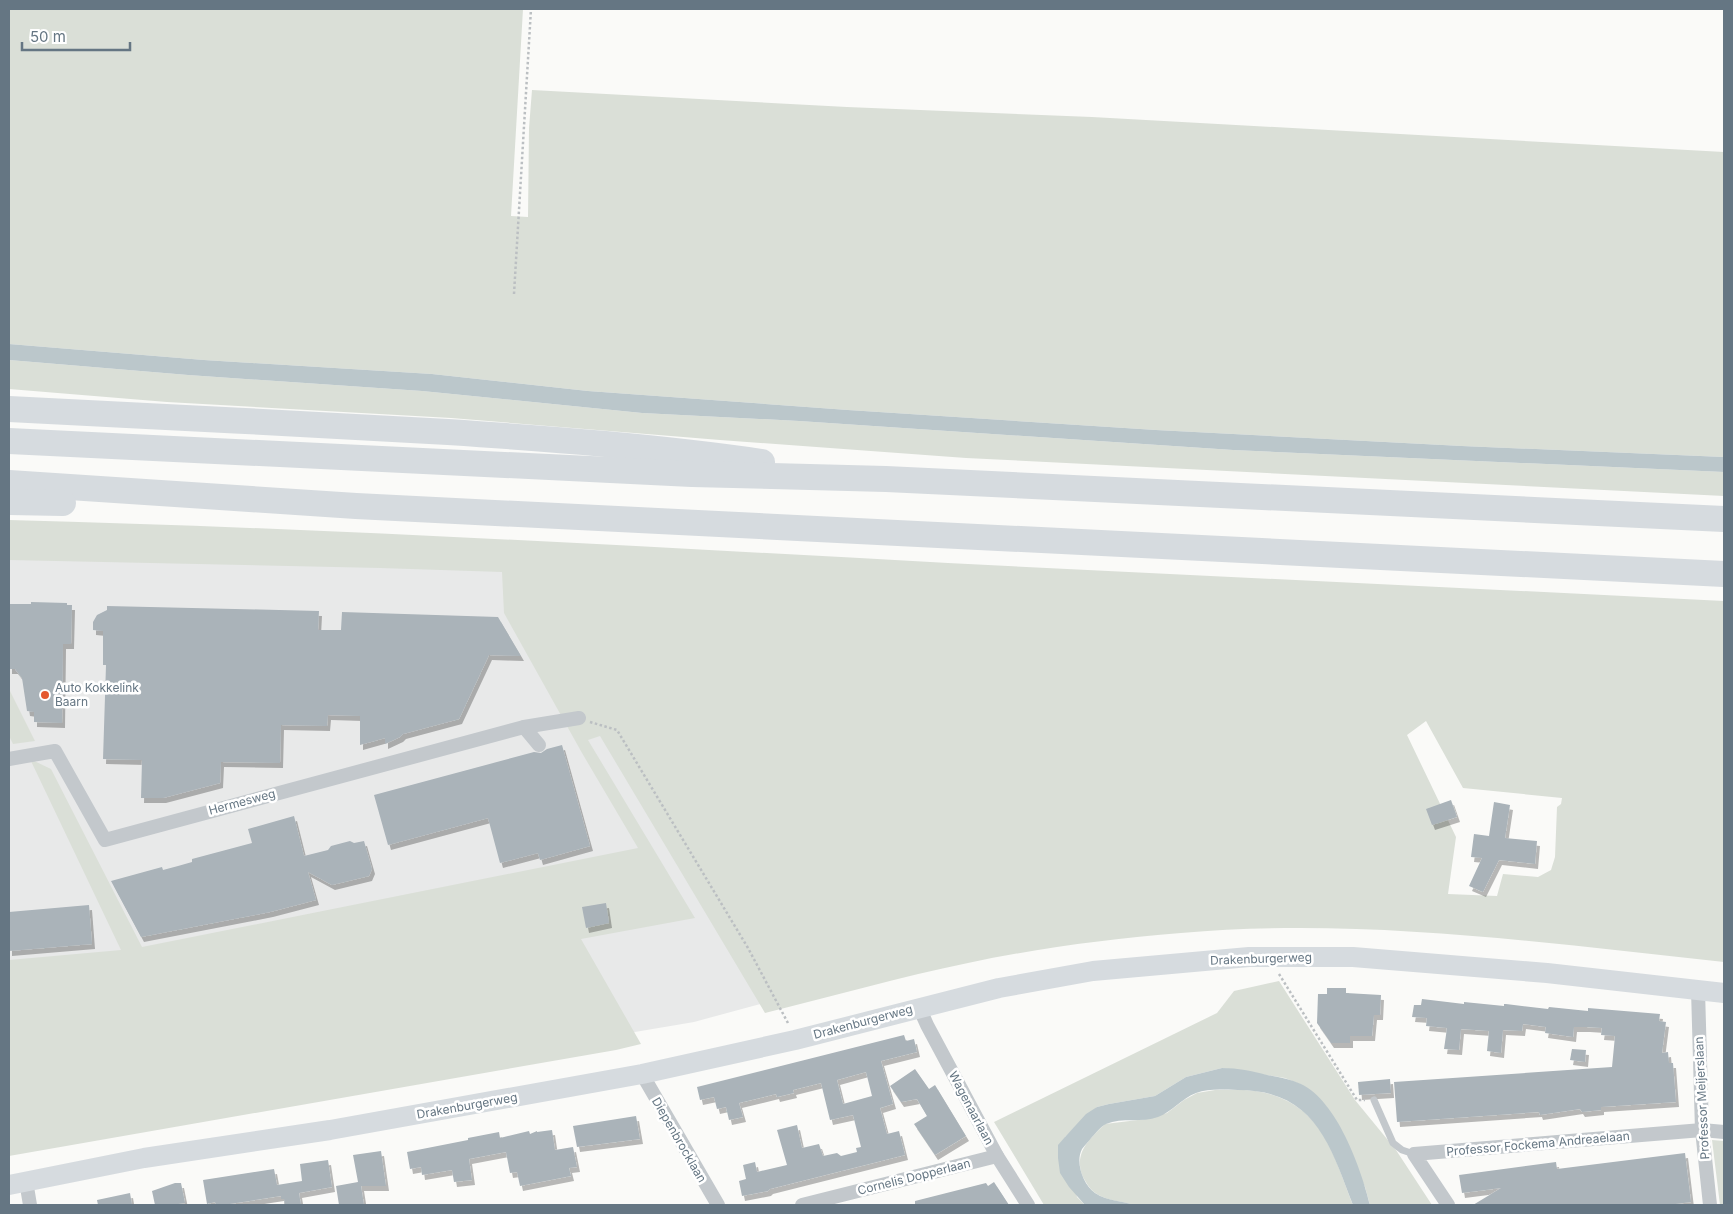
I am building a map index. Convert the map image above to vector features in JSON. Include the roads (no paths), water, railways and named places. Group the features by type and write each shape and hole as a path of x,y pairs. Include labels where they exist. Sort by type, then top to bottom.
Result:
{"highway":[{"path":"9,409 525,437 693,452 886,479"},
{"path":"9,441 682,474 886,479 1724,519"},
{"path":"9,483 356,506 1724,574"},
{"path":"9,502 356,506"}],"main road":[{"name":"Drakenburgerweg","path":"17,1183 144,1158 330,1130 642,1074 796,1040 999,988 1093,971 1240,958 1353,957 1547,973 1724,993"}],"street":[{"name":"Hermesweg","path":"9,759 55,751 104,840 524,727 580,718"},
{"path":"524,727 539,745"},
{"name":"Professor Meijerslaan","path":"1698,990 1702,1130 1710,1205"},
{"name":"Wagenaarlaan","path":"919,1007 997,1156 1028,1205"},
{"name":"Diepenbrocklaan","path":"642,1074 718,1205"},
{"name":"Professor Fockema Andreaelaan","path":"1414,1154 1702,1130 1724,1132"},
{"path":"1414,1154 1448,1205"},
{"name":"Cornelis Dopperlaan","path":"802,1205 997,1156"},
{"path":"17,1183 30,1205"}],"lane":[{"path":"1374,1100 1393,1143 1402,1150 1414,1154"}],"place":[{"name":"Auto Kokkelink Baarn","path":"45,695"}]}
